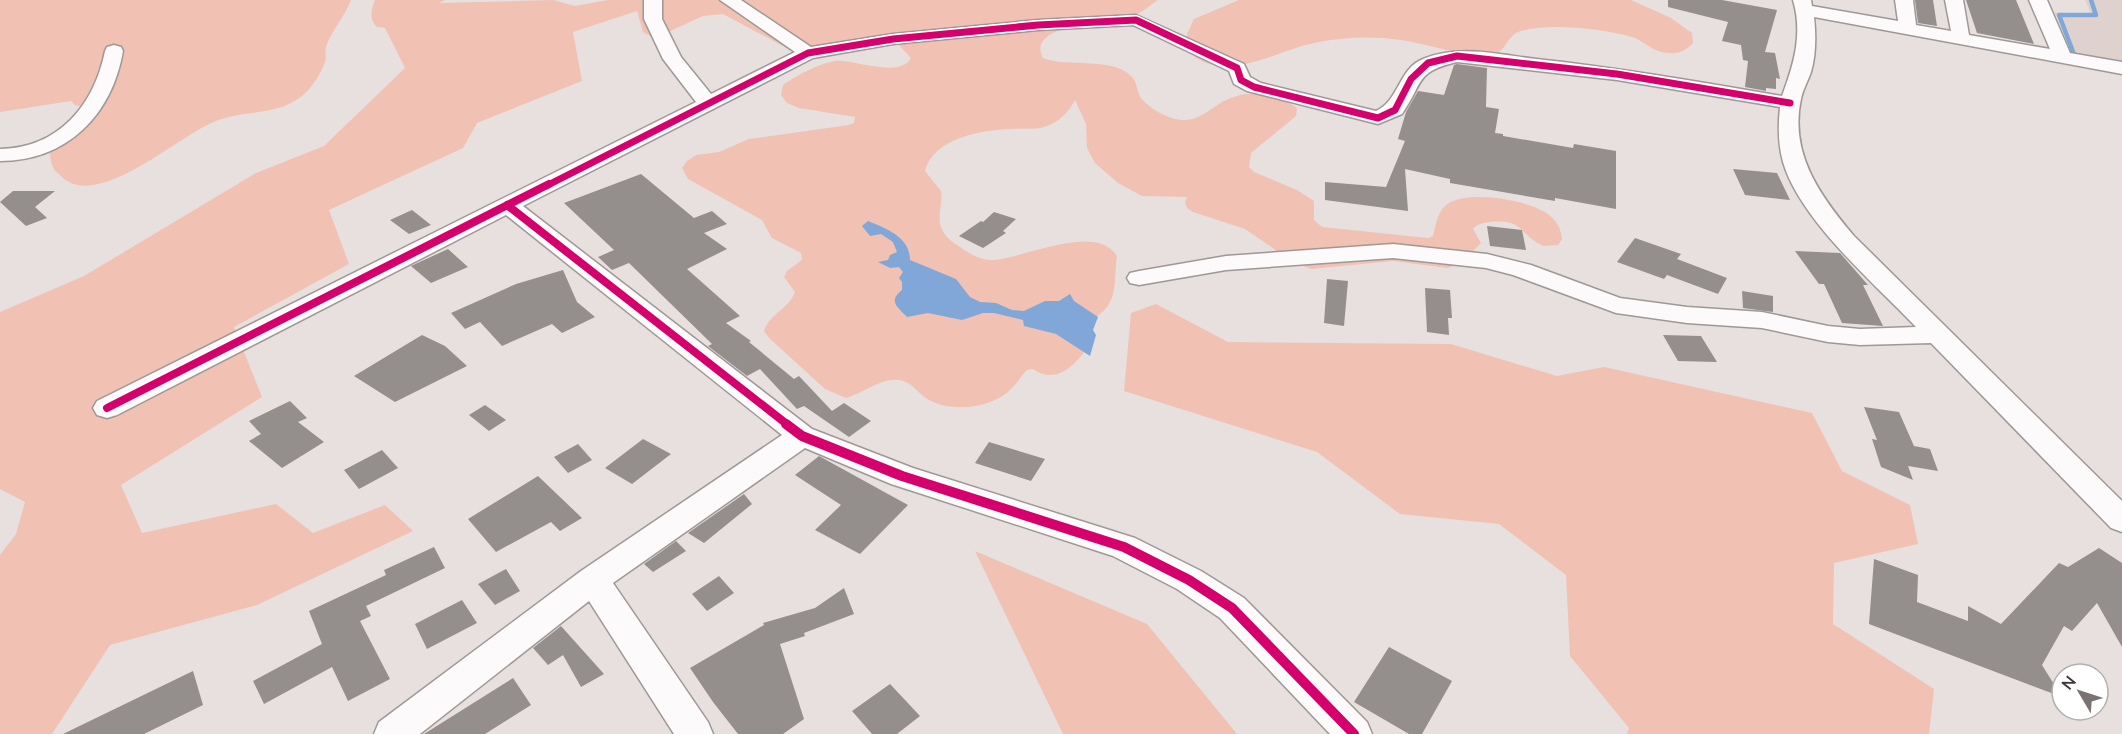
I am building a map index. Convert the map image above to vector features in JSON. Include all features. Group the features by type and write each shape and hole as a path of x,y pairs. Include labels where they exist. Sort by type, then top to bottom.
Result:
{"street":[{"path":"653,0 653,19 672,59 708,103"},
{"path":"729,0 808,53"},
{"path":"1904,0 1906,27"},
{"path":"1954,0 1961,38"},
{"path":"2038,0 2063,57"},
{"path":"2122,68 1961,38 1804,5 1802,69 1790,103 1791,155 1799,180 1815,204 1846,241 2122,520"},
{"path":"107,408 808,53 893,39 1038,25 1136,20 1237,68 1241,80 1254,87 1378,118 1395,110 1411,79 1428,63 1456,56 1617,74 1790,103"},
{"path":"0,154 10,156 43,147 59,138 82,119 100,96 110,74 114,51"},
{"path":"507,205 802,436 902,476 1124,547 1189,580 1232,608 1354,734"},
{"path":"1139,278 1226,263 1393,251 1487,261 1522,270 1616,305 1687,315 1762,320 1828,334 1860,337 1937,334"},
{"path":"392,734 592,580 802,436"},
{"path":"592,580 695,734"}],"shaded area":[{"path":"0,0 351,0 327,44 326,60 321,71 312,85 292,103 271,110 216,121 117,178 96,185 77,185 54,170 49,149 89,124 92,118 86,108 75,105 71,101 0,112"},
{"path":"375,0 445,0 439,3 553,0 575,6 608,0 1158,0 1134,15 1092,22 1058,31 1047,37 1041,46 1043,58 1053,61 1102,64 1124,71 1134,79 1140,96 1145,102 1174,119 1191,119 1229,99 1249,94 1269,95 1297,108 1296,116 1251,153 1249,167 1254,172 1297,190 1314,201 1314,220 1322,227 1428,238 1433,236 1438,217 1449,203 1471,197 1485,197 1515,201 1540,210 1556,223 1562,239 1558,245 1543,246 1516,225 1490,222 1473,229 1481,243 1461,263 1448,268 1393,261 1311,269 1293,262 1245,229 1193,212 1187,208 1185,203 1187,197 1142,196 1118,183 1095,163 1087,148 1086,124 1075,100 1062,117 1044,127 986,131 948,143 930,160 925,171 941,191 940,219 944,233 954,243 978,257 989,260 1002,259 1075,242 1092,242 1106,246 1117,256 1114,292 1102,313 1093,319 998,309 972,303 896,260 972,309 1030,314 1087,348 1082,355 1070,367 1057,374 1049,375 1033,369 1027,370 1004,395 984,404 961,407 939,404 929,400 907,383 898,380 885,381 846,398 825,389 764,331 770,320 788,303 795,292 784,277 787,271 802,260 801,253 772,238 762,220 688,179 682,168 696,155 719,152 749,139 854,123 855,117 799,108 787,103 781,95 783,85 808,70 835,61 887,68 905,64 911,58 896,42 796,53 723,14 703,16 664,34 650,36 643,32 637,11 573,32 582,81 477,123 463,148 329,210 349,264 234,327 262,397 121,485 142,533 276,504 313,533 385,505 413,531 257,605 110,645 52,734 0,734 0,555 16,534 25,502 0,489 0,312 84,276 256,173 324,146 405,68 385,28 377,27 373,21 372,11"},
{"path":"1239,0 1631,0 1671,18 1692,33 1693,43 1680,52 1663,52 1637,39 1620,34 1591,29 1543,27 1518,32 1499,52 1486,54 1462,53 1391,39 1350,38 1319,42 1233,66 1216,65 1200,60 1186,49 1187,34 1194,19"},
{"path":"2085,0 2122,0 2122,65 2076,57 2055,12 2092,16"},
{"path":"1156,304 1228,342 1451,344 1557,376 1604,367 1812,413 1842,471 1910,505 1918,544 1834,563 1833,624 1934,689 1929,734 1627,734 1629,728 1570,656 1566,575 1499,524 1400,514 1317,452 1124,391 1131,313"},
{"path":"975,551 1147,624 1237,734 1063,734"}],"water":[{"path":"868,221 890,231 902,240 909,252 910,260 956,279 970,297 980,302 996,303 1012,310 1024,311 1045,301 1059,301 1070,294 1074,301 1098,317 1093,330 1096,335 1090,356 1056,334 1024,326 1023,320 994,313 983,313 962,320 928,313 907,317 895,304 895,297 902,290 902,282 899,278 903,272 899,267 890,268 878,262 888,260 890,255 897,252 893,242 881,234 870,236 862,226"}],"building":[{"path":"1668,0 1722,0 1777,10 1765,52 1775,53 1780,79 1776,78 1776,89 1766,88 1766,91 1745,87 1748,61 1743,60 1741,45 1722,41 1728,22 1668,7"},
{"path":"1915,0 1933,0 1937,26 1918,23"},
{"path":"1966,0 2016,0 2034,44 1977,33"},
{"path":"1454,65 1487,68 1486,107 1499,109 1495,133 1573,148 1574,144 1616,151 1616,209 1450,183 1450,179 1405,169 1408,211 1325,200 1325,182 1386,187 1405,141 1398,139 1406,112 1418,91 1444,95"},
{"path":"1733,169 1777,173 1790,200 1745,195"},
{"path":"641,174 694,218 712,211 727,224 704,233 727,249 687,269 740,316 726,323 751,341 749,342 794,379 799,376 832,411 844,403 871,421 849,437 804,406 797,409 760,369 747,376 708,346 712,344 629,263 612,270 598,257 614,250 564,203"},
{"path":"13,191 55,191 35,207 47,218 26,226 0,202"},
{"path":"412,210 431,225 409,234 390,220"},
{"path":"994,212 1016,219 1003,231 1006,233 983,248 959,236 981,221 983,222"},
{"path":"1487,226 1522,230 1526,250 1490,246"},
{"path":"1635,238 1681,254 1677,259 1727,278 1718,294 1667,275 1664,279 1617,262"},
{"path":"448,249 468,267 431,283 411,266"},
{"path":"1795,251 1840,253 1868,285 1863,285 1883,326 1842,323 1824,284 1819,284"},
{"path":"563,270 577,302 595,317 562,333 552,324 502,346 480,322 465,329 451,313 516,284"},
{"path":"1327,279 1348,281 1344,326 1324,323"},
{"path":"1425,288 1450,290 1452,318 1448,318 1449,335 1427,332"},
{"path":"1742,291 1773,296 1773,312 1743,308"},
{"path":"422,335 445,346 467,366 395,402 354,376"},
{"path":"1663,335 1701,336 1717,362 1678,361"},
{"path":"290,401 307,418 298,422 324,442 282,468 249,441 261,434 249,421"},
{"path":"485,405 506,420 489,431 469,415"},
{"path":"1864,407 1899,412 1914,446 1930,449 1938,471 1908,466 1913,480 1881,467 1872,439 1877,440"},
{"path":"643,439 671,454 632,484 605,468"},
{"path":"989,442 1045,459 1031,481 975,463"},
{"path":"578,444 592,460 568,473 554,457"},
{"path":"382,450 398,468 359,489 344,470"},
{"path":"819,456 908,505 860,554 815,530 841,505 795,475"},
{"path":"538,476 582,518 560,531 551,522 496,552 468,519"},
{"path":"744,494 752,504 704,543 688,533"},
{"path":"676,541 686,551 653,572 644,564"},
{"path":"434,547 445,568 366,606 371,616 360,621 390,679 348,701 332,667 264,704 253,681 322,644 309,611 386,575 384,570"},
{"path":"2099,548 2122,563 2122,647 2097,603 2072,631 2064,626 2042,665 2050,678 2050,692 1869,624 1874,559 1918,575 1917,602 1968,621 1968,606 2001,624 2059,563 2068,567"},
{"path":"506,569 520,591 495,605 478,584"},
{"path":"719,576 734,593 707,611 692,594"},
{"path":"844,588 854,614 804,633 805,636 780,644 804,719 783,734 738,734 690,668 764,625 763,623 815,608"},
{"path":"462,600 477,623 427,649 415,624"},
{"path":"561,626 604,674 581,687 563,655 548,665 533,648"},
{"path":"1389,647 1452,681 1422,734 1409,734 1354,702"},
{"path":"193,671 203,705 144,734 63,734"},
{"path":"513,678 531,705 485,734 424,734"},
{"path":"890,684 920,716 897,734 872,734 852,711"}],"waterway":[{"path":"2075,57 2059,15 2096,15 2091,0"}],"cycle path":[{"path":"107,408 808,53 893,39 1038,25 1136,20 1237,68 1241,80 1254,87 1378,118 1395,110 1411,79 1428,63 1457,56 1617,74 1790,103"},
{"path":"507,205 802,436 902,476 1124,547 1189,580 1232,608 1354,734"}]}
